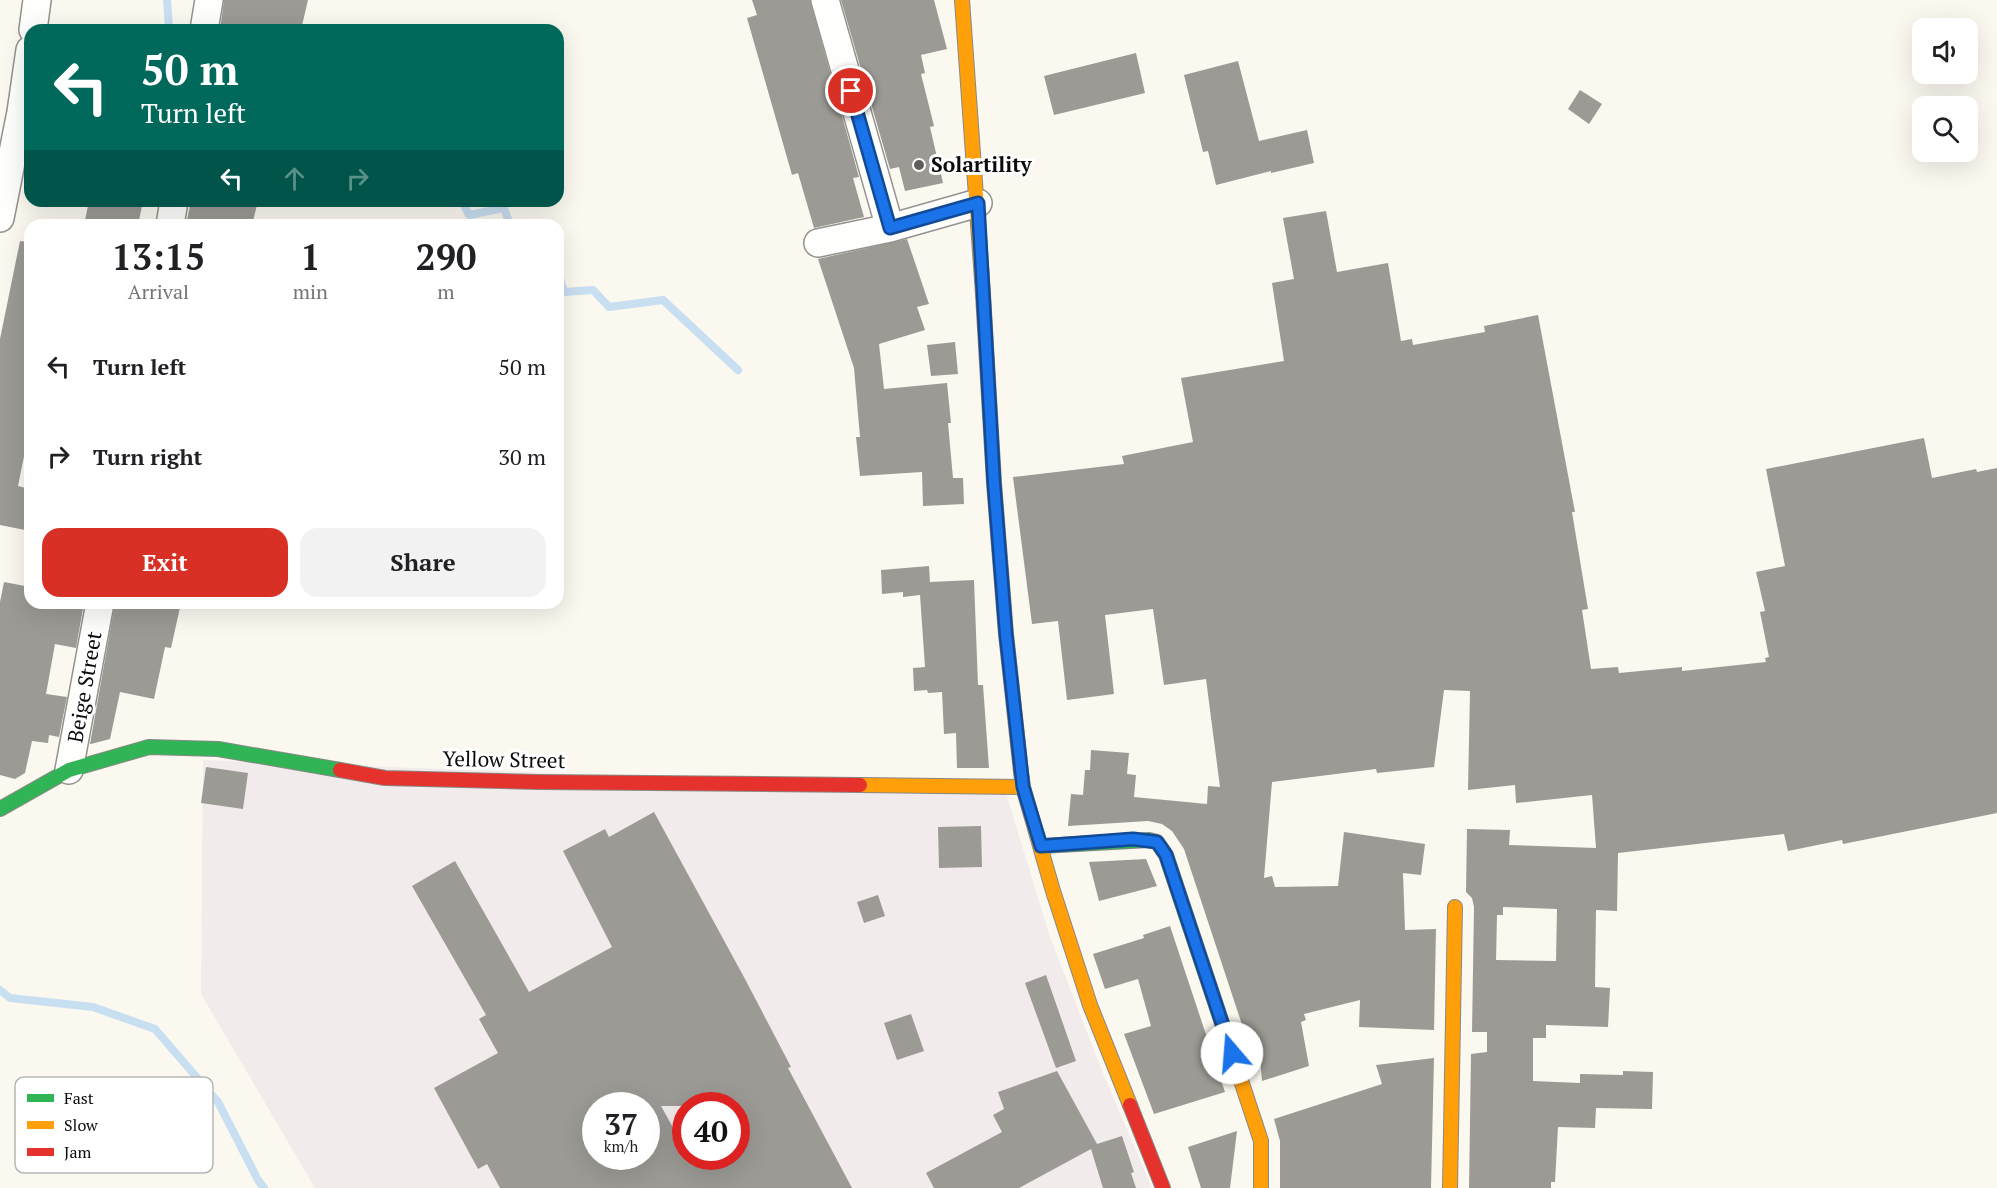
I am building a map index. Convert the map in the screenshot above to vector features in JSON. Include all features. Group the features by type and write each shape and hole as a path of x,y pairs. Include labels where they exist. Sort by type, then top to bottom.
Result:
{"street":[{"path":"34,24 37,0"},
{"path":"205,24 209,0"},
{"path":"825,0 890,228"},
{"path":"962,0 978,203 994,483 1006,634 1023,787 1053,891 1090,1005 1163,1188"},
{"path":"0,218 24,82"},
{"path":"818,243 890,228 978,203"},
{"name":"Beige Street","path":"69,770 99,609"},
{"name":"Yellow Street","path":"0,809 69,770 150,747 218,749 385,778 538,782 1023,787"},
{"path":"1041,846 1149,840 1157,842 1166,855 1261,1141 1261,1188"},
{"path":"1450,1188 1455,907"}],"shaded area":[{"path":"203,760 1005,790 1050,937 1102,1071 1152,1188 315,1188 201,994"}],"building":[{"path":"224,0 308,0 302,24 221,24"},
{"path":"752,0 810,0 859,177 853,178 864,217 814,228 798,173 792,175 747,18 757,15"},
{"path":"841,0 934,0 947,49 921,55 925,73 921,74 934,126 930,127 943,183 905,191 899,167 890,169"},
{"path":"1136,53 1145,93 1054,115 1044,76"},
{"path":"1238,61 1259,141 1307,130 1314,163 1216,185 1208,151 1203,152 1184,75"},
{"path":"1580,90 1602,104 1589,124 1568,109"},
{"path":"88,207 142,207 139,219 85,219"},
{"path":"190,207 256,207 254,219 187,219"},
{"path":"1326,211 1337,272 1388,263 1401,341 1412,339 1413,345 1485,332 1484,326 1538,315 1575,512 1572,512 1588,609 1582,610 1591,669 1618,667 1619,673 1682,667 1682,671 1766,662 1765,658 1769,657 1760,612 1765,611 1756,572 1785,566 1766,469 1924,438 1932,478 1976,469 1977,472 1997,468 1997,813 1843,844 1842,840 1788,851 1784,834 1618,853 1617,911 1596,910 1595,987 1610,988 1608,1027 1546,1025 1546,1038 1533,1038 1533,1081 1580,1083 1580,1074 1623,1075 1623,1071 1653,1072 1652,1109 1596,1108 1595,1128 1558,1127 1555,1182 1551,1182 1551,1188 1469,1188 1471,1054 1487,1052 1487,1032 1472,1032 1474,907 1472,898 1466,892 1467,829 1510,830 1509,845 1596,848 1592,795 1516,803 1515,785 1468,790 1470,691 1444,690 1434,767 1377,773 1376,769 1272,782 1264,878 1272,876 1275,887 1338,886 1344,832 1425,844 1421,875 1403,873 1405,930 1436,929 1434,1030 1359,1027 1360,1000 1304,1014 1306,1020 1301,1022 1309,1066 1262,1081 1260,1058 1253,1058 1184,849 1172,831 1162,824 1148,821 1068,826 1071,794 1083,795 1085,770 1090,770 1091,750 1129,753 1127,774 1136,775 1134,797 1207,804 1208,786 1220,787 1206,679 1164,685 1153,609 1105,615 1114,694 1067,700 1058,621 1032,624 1013,477 1124,464 1122,456 1193,442 1181,378 1284,361 1272,283 1294,279 1283,218","holes":["1503,907 1557,909 1556,961 1496,960 1497,915 1503,915"]},
{"path":"907,239 929,304 917,307 925,330 879,344 884,389 947,383 953,478 963,478 964,504 923,506 922,472 860,476 856,437 860,437 854,368 818,259"},
{"path":"20,241 24,241 24,456 18,486 24,488 24,530 0,525 0,339"},
{"path":"955,342 958,374 931,376 927,345"},
{"path":"929,566 930,582 974,580 978,685 983,685 989,768 957,768 956,733 944,734 942,692 914,691 913,668 925,667 920,595 903,597 903,592 882,594 881,570"},
{"path":"4,582 24,586 24,609 83,609 76,648 55,644 46,694 67,697 59,737 49,735 48,743 32,741 25,773 15,779 0,775 0,602"},
{"path":"114,609 180,609 171,648 165,647 154,699 120,692 110,739 90,744"},
{"path":"206,767 248,773 243,809 201,803"},
{"path":"654,812 745,979 791,1067 788,1068 852,1188 500,1188 487,1164 478,1169 434,1088 498,1053 479,1019 486,1015 412,886 455,861 529,992 612,947 563,851 605,829 609,837"},
{"path":"981,826 982,867 939,868 938,827"},
{"path":"1146,859 1157,886 1099,901 1089,862"},
{"path":"878,895 885,916 864,923 857,902"},
{"path":"1170,926 1225,1092 1154,1114 1124,1034 1151,1026 1138,979 1105,989 1093,954 1144,938 1143,935"},
{"path":"1046,975 1076,1061 1056,1068 1025,983"},
{"path":"911,1014 924,1051 897,1060 884,1023"},
{"path":"1434,1058 1431,1188 1280,1188 1280,1141 1274,1119 1382,1084 1376,1065"},
{"path":"1057,1071 1097,1144 1122,1136 1134,1172 1131,1173 1136,1188 1103,1188 1091,1149 1019,1188 934,1188 926,1173 1002,1132 993,1115 1004,1109 998,1092"},
{"path":"1237,1131 1230,1188 1201,1188 1188,1147"}],"waterway":[{"path":"167,0 169,24"},
{"path":"465,207 469,215 504,208 508,219"},
{"path":"564,292 593,290 609,307 663,300 738,370"},
{"path":"0,990 10,998 93,1007 155,1029 196,1077"},
{"path":"213,1096 264,1188"}],"traffic: fast":[{"path":"0,809 69,770 149,747 218,749 340,770"},
{"path":"1041,846 1149,840 1157,842 1166,855 1228,1041"}],"traffic: slow":[{"path":"962,0 983,294"},
{"path":"1021,772 1023,787 1053,891 1090,1005 1130,1105"},
{"path":"860,785 1023,787"},
{"path":"1450,1188 1455,907"},
{"path":"1228,1041 1261,1141 1261,1188"}],"traffic: jam":[{"path":"983,294 1006,634 1021,772"},
{"path":"340,770 385,778 860,785"},
{"path":"1130,1105 1163,1188"}],"place":[{"name":"Solartility","path":"919,165"}],"route":[{"path":"851,91 890,228 978,203 994,483 1006,634 1023,787 1041,846 1133,839 1157,842 1166,855 1232,1053"}]}
